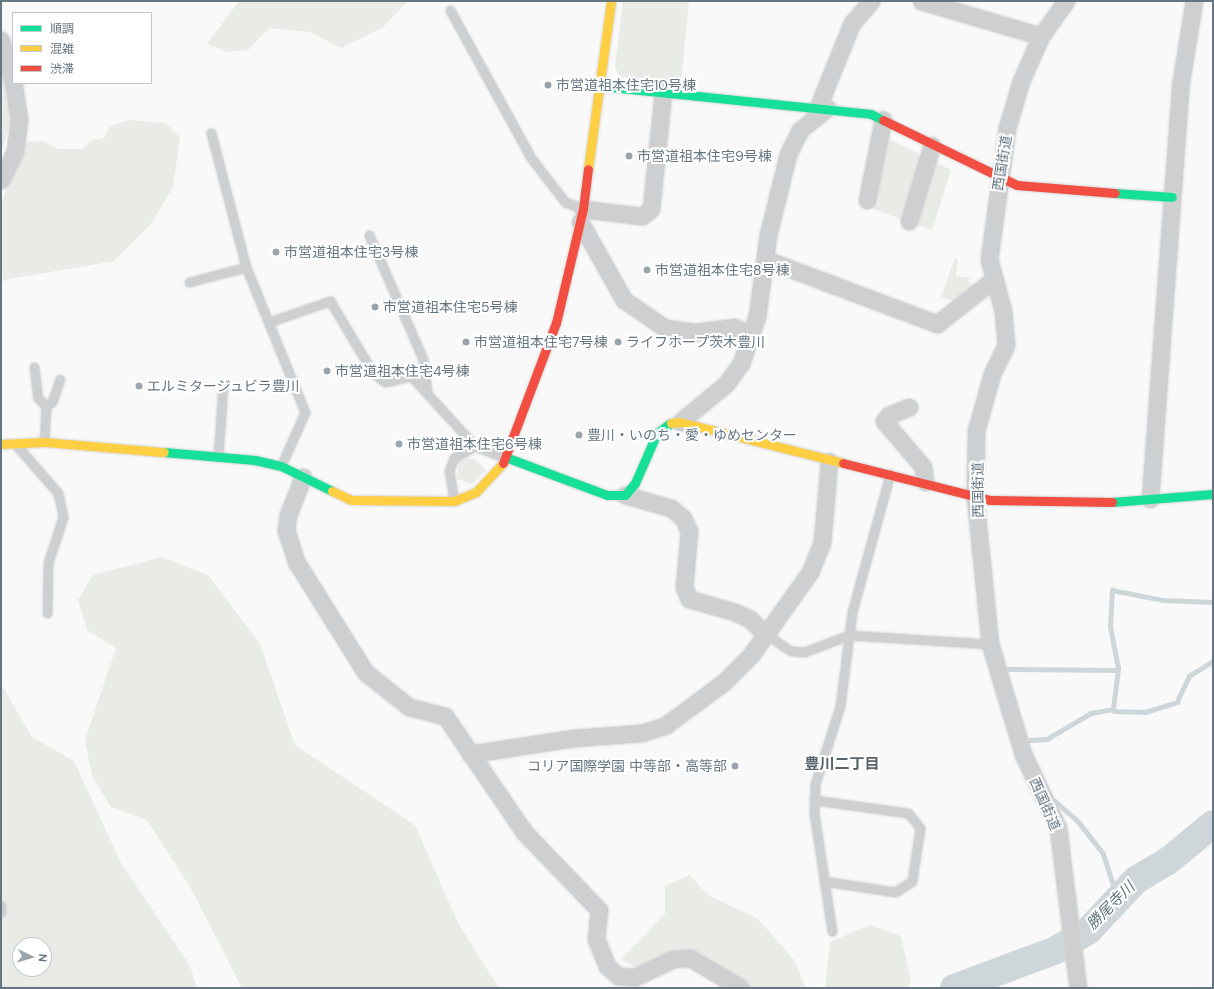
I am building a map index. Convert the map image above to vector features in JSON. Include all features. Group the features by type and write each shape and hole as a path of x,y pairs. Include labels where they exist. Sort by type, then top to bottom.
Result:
{"street":[{"path":"1,444 44,442 218,457 281,466 352,500 454,501 476,492 508,458 556,323 582,216 601,86 611,1"},
{"path":"680,422 726,384 741,363 751,335 767,260 768,236 788,154 800,130 823,108 852,23 871,1"},
{"path":"921,1 968,8 1041,36"},
{"name":"西国街道","path":"1066,1 1041,36 1021,82 1007,128 989,259 1003,311 1006,345 992,374 976,430 975,497 990,644 1022,754 1058,828 1078,987"},
{"path":"1150,499 1182,71 1194,1"},
{"path":"1,40 12,78"},
{"path":"1,180 14,151 19,119 13,84"},
{"path":"601,86 871,114 1000,180 1017,185 1172,197"},
{"path":"582,216 642,216 651,209 663,92"},
{"path":"867,200 883,120"},
{"path":"909,221 932,145"},
{"path":"582,216 624,300 664,328 695,332 734,326 751,335"},
{"path":"767,260 937,324 994,279"},
{"path":"908,407 889,415 884,420 923,467 925,482"},
{"path":"625,495 635,483 657,433 667,424 680,422 830,461 925,482 975,497 1050,505 1213,494"},
{"path":"508,458 607,495 625,495 671,508 683,518 688,531 684,587 689,599 735,612 750,619 764,633"},
{"path":"470,754 573,738 642,733 666,724 724,682 751,655 764,633 810,572 822,543 830,461"},
{"path":"303,477 286,530 297,562 365,672 409,707 446,716 470,754 524,832 599,910 596,939 607,966 618,976 635,977 673,959 690,958 741,988"}],"lane":[{"path":"450,10 531,158 565,202 582,216"},
{"path":"211,133 246,268 305,412 281,466"},
{"path":"369,236 423,359 427,392"},
{"path":"189,282 246,268"},
{"path":"269,322 330,301 373,373 385,382 412,376 475,446 508,458"},
{"path":"34,367 38,398 46,406 44,442"},
{"path":"46,406 52,402 60,379"},
{"path":"218,457 223,386"},
{"path":"15,443 58,493 63,517 48,563 46,613"},
{"path":"454,501 449,471 454,458 475,446"},
{"path":"832,931 814,800 819,762 840,706 852,612 890,474"},
{"path":"764,633 791,652 804,652 849,635 990,644"},
{"path":"814,800 908,813 920,828 912,881 896,892 824,881"},
{"path":"1,906 1,912"}],"shaded area":[{"path":"239,1 408,1 382,28 341,48 310,32 269,28 248,50 228,52 207,44"},
{"path":"623,1 689,1 681,83 620,77 615,67"},
{"path":"1,67 11,119 1,155"},
{"path":"130,120 165,123 180,137 173,187 151,224 114,261 4,280 1,284 1,202 27,142 44,141 59,149 82,149 92,140 104,138 110,126"},
{"path":"891,140 951,170 932,230 868,207 883,146"},
{"path":"955,258 958,260 956,276 970,278 968,281 977,288 954,301 941,297"},
{"path":"468,458 475,459 486,470 472,484 457,479 459,463"},
{"path":"162,557 208,575 260,644 295,745 415,825 458,923 499,988 242,988 190,887 147,820 111,807 92,776 85,740 116,648 87,630 78,600 93,575"},
{"path":"1,684 32,737 74,761 121,863 190,966 197,988 1,988"},
{"path":"690,875 708,895 758,919 794,960 806,988 719,988 718,966 695,954 653,974 620,960 665,914 665,886"},
{"path":"870,925 901,936 911,982 908,988 825,988 830,942"}],"waterway":[{"path":"1113,709 1118,668 1110,627 1112,590 1163,600 1213,602"},
{"path":"1178,699 1189,676 1213,661"},
{"path":"1006,669 1117,670"},
{"path":"1114,711 1145,712 1178,702"},
{"path":"1029,740 1047,739 1091,713 1113,709"},
{"path":"1055,801 1077,820 1103,853 1118,899"},
{"name":"勝尾寺川","path":"954,988 1056,950 1089,930 1136,880 1168,861 1213,824"}],"traffic: fast":[{"path":"601,86 871,114 883,120"},
{"path":"1115,193 1172,197"},
{"path":"508,458 607,495 625,495 635,483 657,433 671,423"},
{"path":"164,452 255,460 281,466 332,491"},
{"path":"1112,502 1213,494"}],"traffic: slow":[{"path":"588,169 611,1"},
{"path":"671,423 680,422 843,463"},
{"path":"1,444 44,442 164,452"},
{"path":"332,491 351,500 454,501 476,492 503,463"}],"traffic: jam":[{"path":"883,120 1017,185 1115,193"},
{"path":"503,463 556,323 583,209 588,169"},
{"path":"843,463 990,500 1112,502"}],"place":[{"name":"市営道祖本住宅10号棟","path":"548,85"},
{"name":"市営道祖本住宅9号棟","path":"629,156"},
{"name":"市営道祖本住宅3号棟","path":"276,252"},
{"name":"市営道祖本住宅8号棟","path":"647,270"},
{"name":"市営道祖本住宅5号棟","path":"375,307"},
{"name":"市営道祖本住宅7号棟","path":"466,342"},
{"name":"ライフホープ茨木豊川","path":"618,342"},
{"name":"市営道祖本住宅4号棟","path":"327,371"},
{"name":"エルミタージュビラ豊川","path":"139,386"},
{"name":"豊川・いのち・愛・ゆめセンター","path":"579,435"},
{"name":"市営道祖本住宅6号棟","path":"399,444"},
{"name":"コリア国際学園 中等部・高等部","path":"735,766"}],"district":[{"name":"豊川二丁目","path":"842,765"}]}
